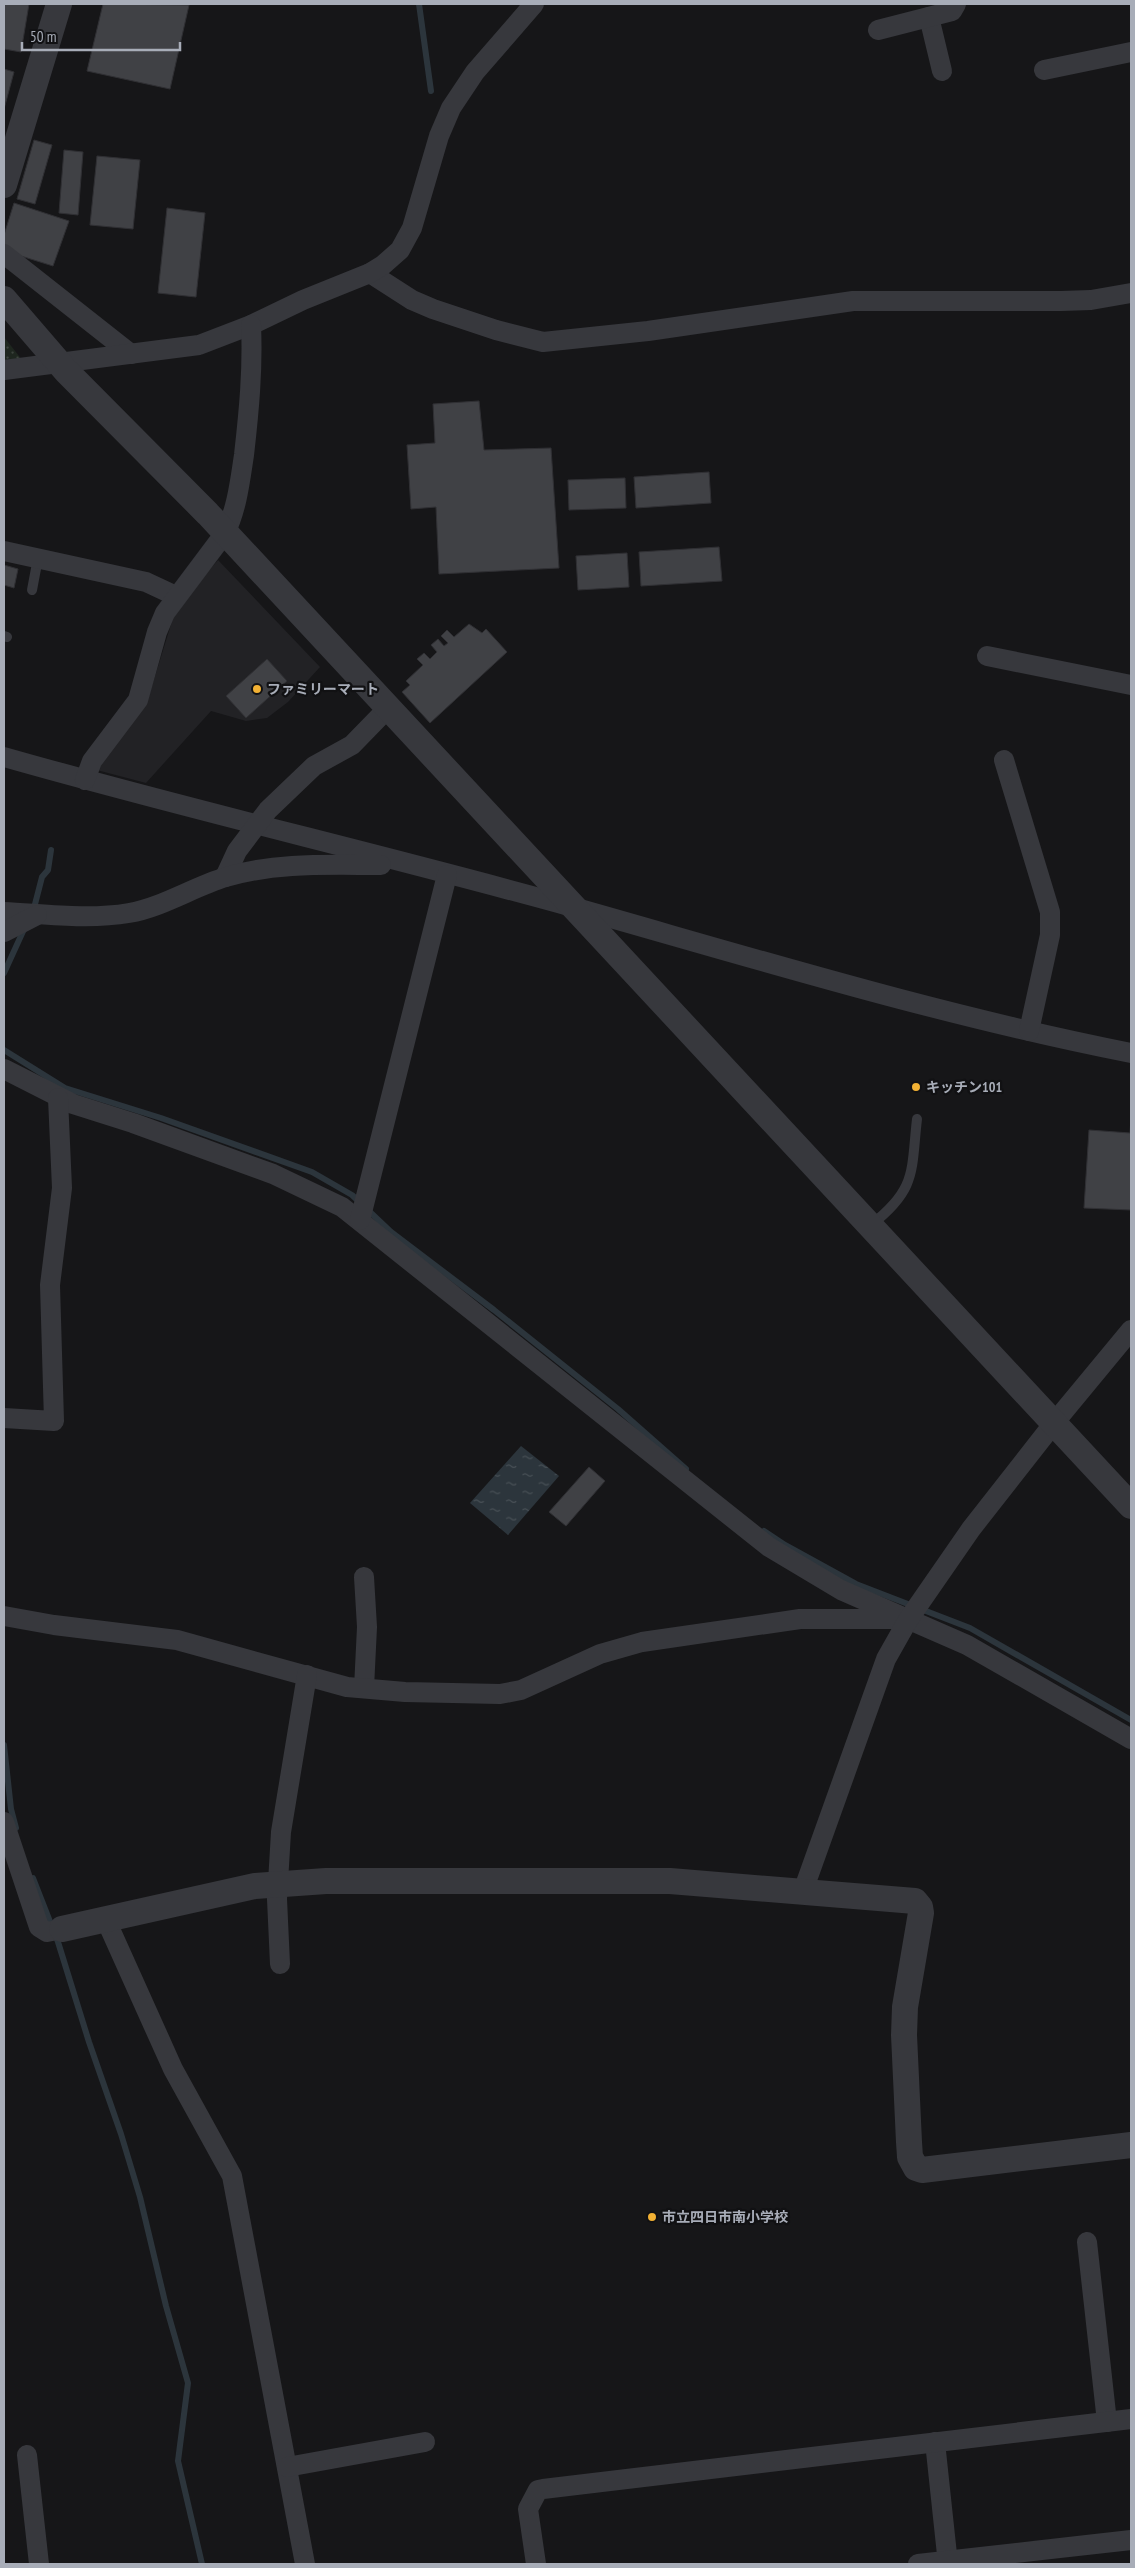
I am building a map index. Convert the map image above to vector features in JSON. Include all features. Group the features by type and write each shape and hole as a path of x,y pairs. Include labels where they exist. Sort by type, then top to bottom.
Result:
{"street":[{"path":"4,186 59,4"},
{"path":"4,370 198,345 251,325 303,300 370,273 392,258 406,242 412,228 438,136 451,108 475,72 534,4"},
{"path":"878,30 952,11 956,4"},
{"path":"930,17 942,71"},
{"path":"1044,70 1131,52"},
{"path":"4,254 131,354"},
{"path":"370,273 412,300 433,309 496,330 543,342 638,332 852,300 1076,301 1108,298 1131,293"},
{"path":"4,299 59,363 225,533 1131,1506"},
{"path":"84,780 92,761 138,700 160,623 176,596 225,533 232,519 240,481 250,407 251,325"},
{"path":"4,550 146,582 176,596"},
{"path":"987,656 1131,685"},
{"path":"225,877 237,851 255,824 314,766 352,745 388,708"},
{"path":"4,757 84,780 574,908 716,949 1029,1031 1131,1052"},
{"path":"1004,760 1050,912 1050,935 1029,1031"},
{"path":"4,912 105,916 132,912 225,877 292,866 414,866"},
{"path":"360,1220 447,875"},
{"path":"4,932 39,914"},
{"path":"4,1069 58,1098 133,1122 288,1179 342,1207 769,1547 842,1590 967,1645 1131,1739"},
{"path":"4,1418 54,1421 50,1285 62,1188 58,1098"},
{"path":"802,1891 886,1659 908,1619 971,1529 1054,1423 1131,1330"},
{"path":"364,1577 368,1627 364,1688"},
{"path":"4,1616 54,1625 177,1640 335,1684 405,1692 510,1693 531,1686 607,1652 642,1642 790,1620 908,1619"},
{"path":"280,1964 278,1883 289,1775 307,1676"},
{"path":"4,1822 39,1928 47,1932 235,1890 278,1883 326,1881 670,1881 914,1902 920,1907 905,2006 904,2035 910,2156 916,2168 922,2170 1131,2145"},
{"path":"106,1920 174,2069 232,2176 305,2564"},
{"path":"1087,2242 1108,2422"},
{"path":"536,2564 528,2509 538,2490 1131,2419"},
{"path":"286,2467 425,2442"},
{"path":"935,2442 948,2563"},
{"path":"27,2456 39,2564"},
{"path":"918,2564 948,2563 1131,2540"}],"lane":[{"path":"32,590 38,558"},
{"path":"870,1226 896,1204 906,1189 911,1176 917,1119"}],"shaded area":[{"path":"4,337 26,365 4,367"},
{"path":"218,560 320,667 288,702 267,718 246,721 211,711 146,783 93,769 147,702 173,618 199,582"}],"water":[{"path":"521,1446 559,1476 508,1535 470,1503"}],"building":[{"path":"4,4 29,4 21,52 4,49"},
{"path":"103,4 189,5 170,89 87,71"},
{"path":"4,69 14,72 4,109"},
{"path":"34,140 52,145 35,204 17,199"},
{"path":"64,150 83,152 78,215 59,213"},
{"path":"97,156 140,160 133,229 90,225"},
{"path":"14,203 69,221 53,266 5,251 4,235"},
{"path":"167,208 205,213 196,297 158,293"},
{"path":"479,401 484,450 551,448 559,568 439,574 436,507 411,509 407,445 435,443 433,404"},
{"path":"709,472 711,503 636,508 634,477"},
{"path":"625,478 626,508 569,510 568,480"},
{"path":"719,547 722,581 641,586 639,552"},
{"path":"627,553 629,587 578,590 576,556"},
{"path":"4,565 18,569 14,588 4,585"},
{"path":"469,624 482,633 486,629 507,652 430,723 402,692 410,685 406,681 423,665 417,659 424,653 430,659 437,652 431,645 438,639 444,646 448,643 441,636 447,630 454,637"},
{"name":"ファミリーマート","path":"267,659 287,681 246,718 226,696"},
{"path":"1131,1117 1131,1210 1084,1208 1089,1130 1130,1133"},
{"path":"589,1467 605,1481 566,1526 549,1512"}],"waterway":[{"path":"419,4 431,91"},
{"path":"33,912 42,877 48,870 51,850"},
{"path":"4,973 25,927"},
{"path":"4,1050 65,1088 161,1118 312,1172 352,1195 391,1232 494,1310 618,1409 686,1469"},
{"path":"764,1531 785,1545 856,1584 970,1628 1131,1720"},
{"path":"4,1745 11,1809 16,1828"},
{"path":"33,1878 58,1942 89,2042 121,2134 140,2197 166,2306 188,2383 178,2461 202,2564"}],"place":[{"name":"ファミリーマート","path":"257,689"},
{"name":"キッチン101","path":"916,1087"},
{"name":"市立四日市南小学校","path":"652,2217"}]}
